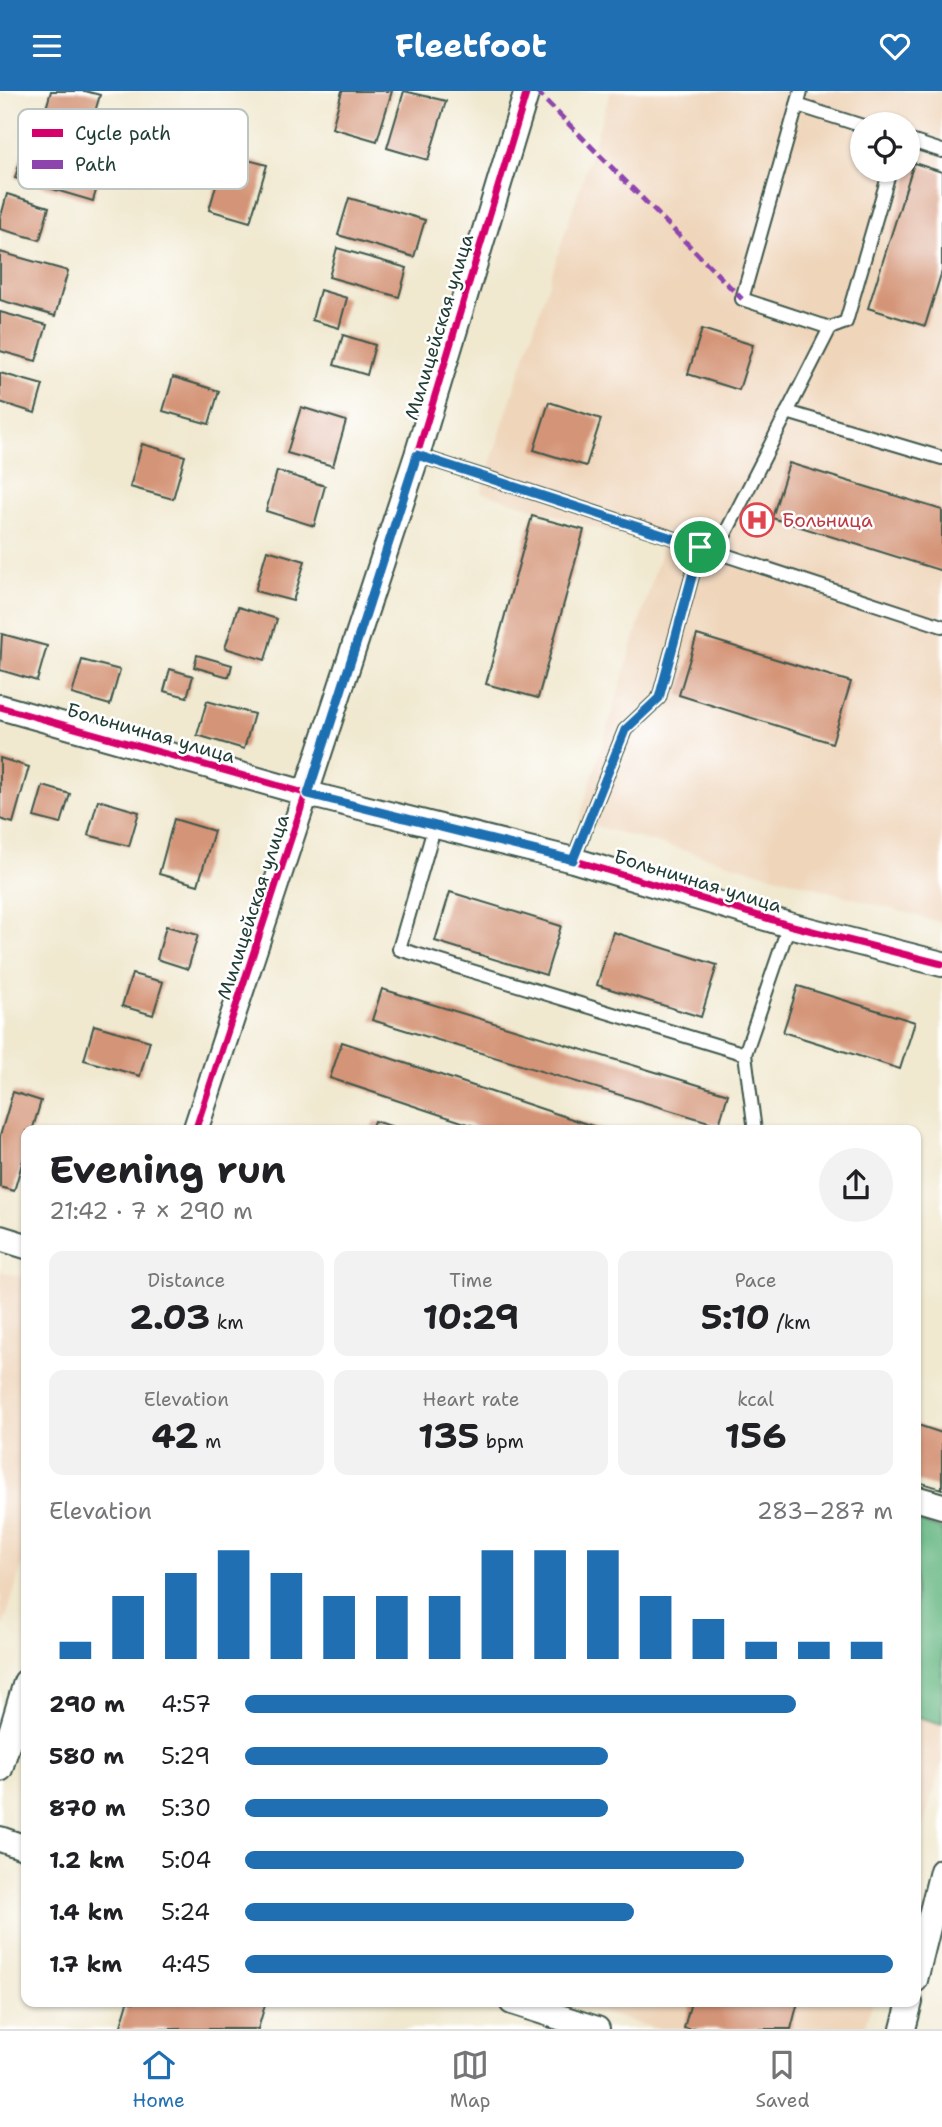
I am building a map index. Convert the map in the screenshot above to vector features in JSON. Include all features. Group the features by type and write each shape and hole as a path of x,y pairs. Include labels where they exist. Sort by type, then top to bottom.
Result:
{"street":[{"name":"Милицейская улица","path":"197,1125 308,794 417,455 527,91"},
{"name":"Больничная улица","path":"0,707 308,794 573,860 789,925 942,964"},
{"path":"0,1238 21,1244"},
{"path":"921,1500 942,1506"},
{"path":"0,1769 21,1699"},
{"path":"0,1839 21,1846"},
{"path":"921,1956 942,1871"},
{"path":"528,2007 597,2029"},
{"path":"903,2029 909,2007"}],"lane":[{"path":"801,91 742,299 830,328 846,322 887,182"},
{"path":"797,105 850,122"},
{"path":"920,144 942,151"},
{"path":"716,552 830,328"},
{"path":"788,412 942,458"},
{"path":"417,455 942,626"},
{"path":"573,860 625,730 659,698 700,547"},
{"path":"435,825 399,949 745,1054"},
{"path":"754,1125 745,1054 789,925"}],"shaded area":[{"name":"Больница","path":"611,91 942,91 942,923 579,821 662,548 481,492"},
{"path":"0,1271 21,1277 21,1569 0,1637"},
{"path":"921,1718 942,1724 942,1762 921,1833"},
{"path":"583,2007 871,2007 864,2029 656,2029"}],"green space":[{"path":"921,1522 942,1529 942,1724 921,1718"}],"building":[{"path":"51,91 85,91 100,95 96,109 46,109"},
{"path":"342,91 392,91 377,141 332,128"},
{"path":"404,91 446,101 428,160 387,148"},
{"path":"248,160 267,165 250,222 209,210 215,189 248,189"},
{"path":"920,165 942,172 942,271 925,326 868,308 908,182 920,182"},
{"path":"52,189 96,189 93,201"},
{"path":"7,194 49,207 40,240 0,229"},
{"path":"349,198 425,220 414,257 338,235"},
{"path":"337,248 407,268 399,297 329,277"},
{"path":"0,252 68,271 55,316 0,300"},
{"path":"320,290 347,298 339,328 312,320"},
{"path":"0,312 47,325 36,361 0,351"},
{"path":"702,329 753,345 739,390 688,374"},
{"path":"343,335 375,345 367,375 334,365"},
{"path":"0,373 43,385 35,413 0,402"},
{"path":"173,377 219,391 209,424 163,411"},
{"path":"549,402 601,419 586,466 534,450"},
{"path":"301,407 346,421 333,466 287,453"},
{"path":"142,444 185,456 173,499 130,487"},
{"path":"789,463 942,510 942,571 772,518"},
{"path":"277,471 325,486 314,526 266,511"},
{"path":"532,516 584,530 538,698 486,684"},
{"path":"267,550 305,561 293,601 255,591"},
{"path":"238,607 277,619 265,660 225,648"},
{"path":"2,634 47,646 37,681 0,670"},
{"path":"697,635 851,682 832,743 679,695"},
{"path":"197,655 232,665 229,677 194,667"},
{"path":"82,660 120,670 110,705 72,694"},
{"path":"170,669 193,676 187,697 164,691"},
{"path":"207,701 254,714 244,749 197,735"},
{"path":"0,758 29,767 13,823 0,819"},
{"path":"43,786 70,794 61,824 34,817"},
{"path":"98,800 139,812 129,846 88,835"},
{"path":"174,819 214,831 198,885 159,874"},
{"path":"450,892 561,926 546,975 435,941"},
{"path":"166,926 198,935 188,969 157,959"},
{"path":"613,932 717,965 701,1017 597,985"},
{"path":"132,974 163,982 153,1015 122,1006"},
{"path":"798,986 915,1022 900,1069 783,1032"},
{"path":"382,989 728,1094 719,1125 372,1020"},
{"path":"94,1025 150,1041 140,1076 84,1060"},
{"path":"342,1042 590,1125 471,1125 330,1078"},
{"path":"13,1092 41,1101 34,1125 21,1125 21,1167 14,1191 0,1187 0,1136"},
{"path":"921,1426 942,1433 942,1489 921,1483"},
{"path":"127,2007 264,2007 258,2029 120,2029"},
{"path":"690,2007 797,2007 791,2029 684,2028"}],"marked path":[{"path":"536,91 742,299"}],"cycle path":[{"path":"197,1125 417,455 527,91"},
{"path":"0,707 308,794 573,860 789,925 942,964"}],"place":[{"name":"Больница","path":"757,520"}],"route":[{"path":"417,455 700,547 659,698 625,730 573,860 308,794 417,455"}]}
